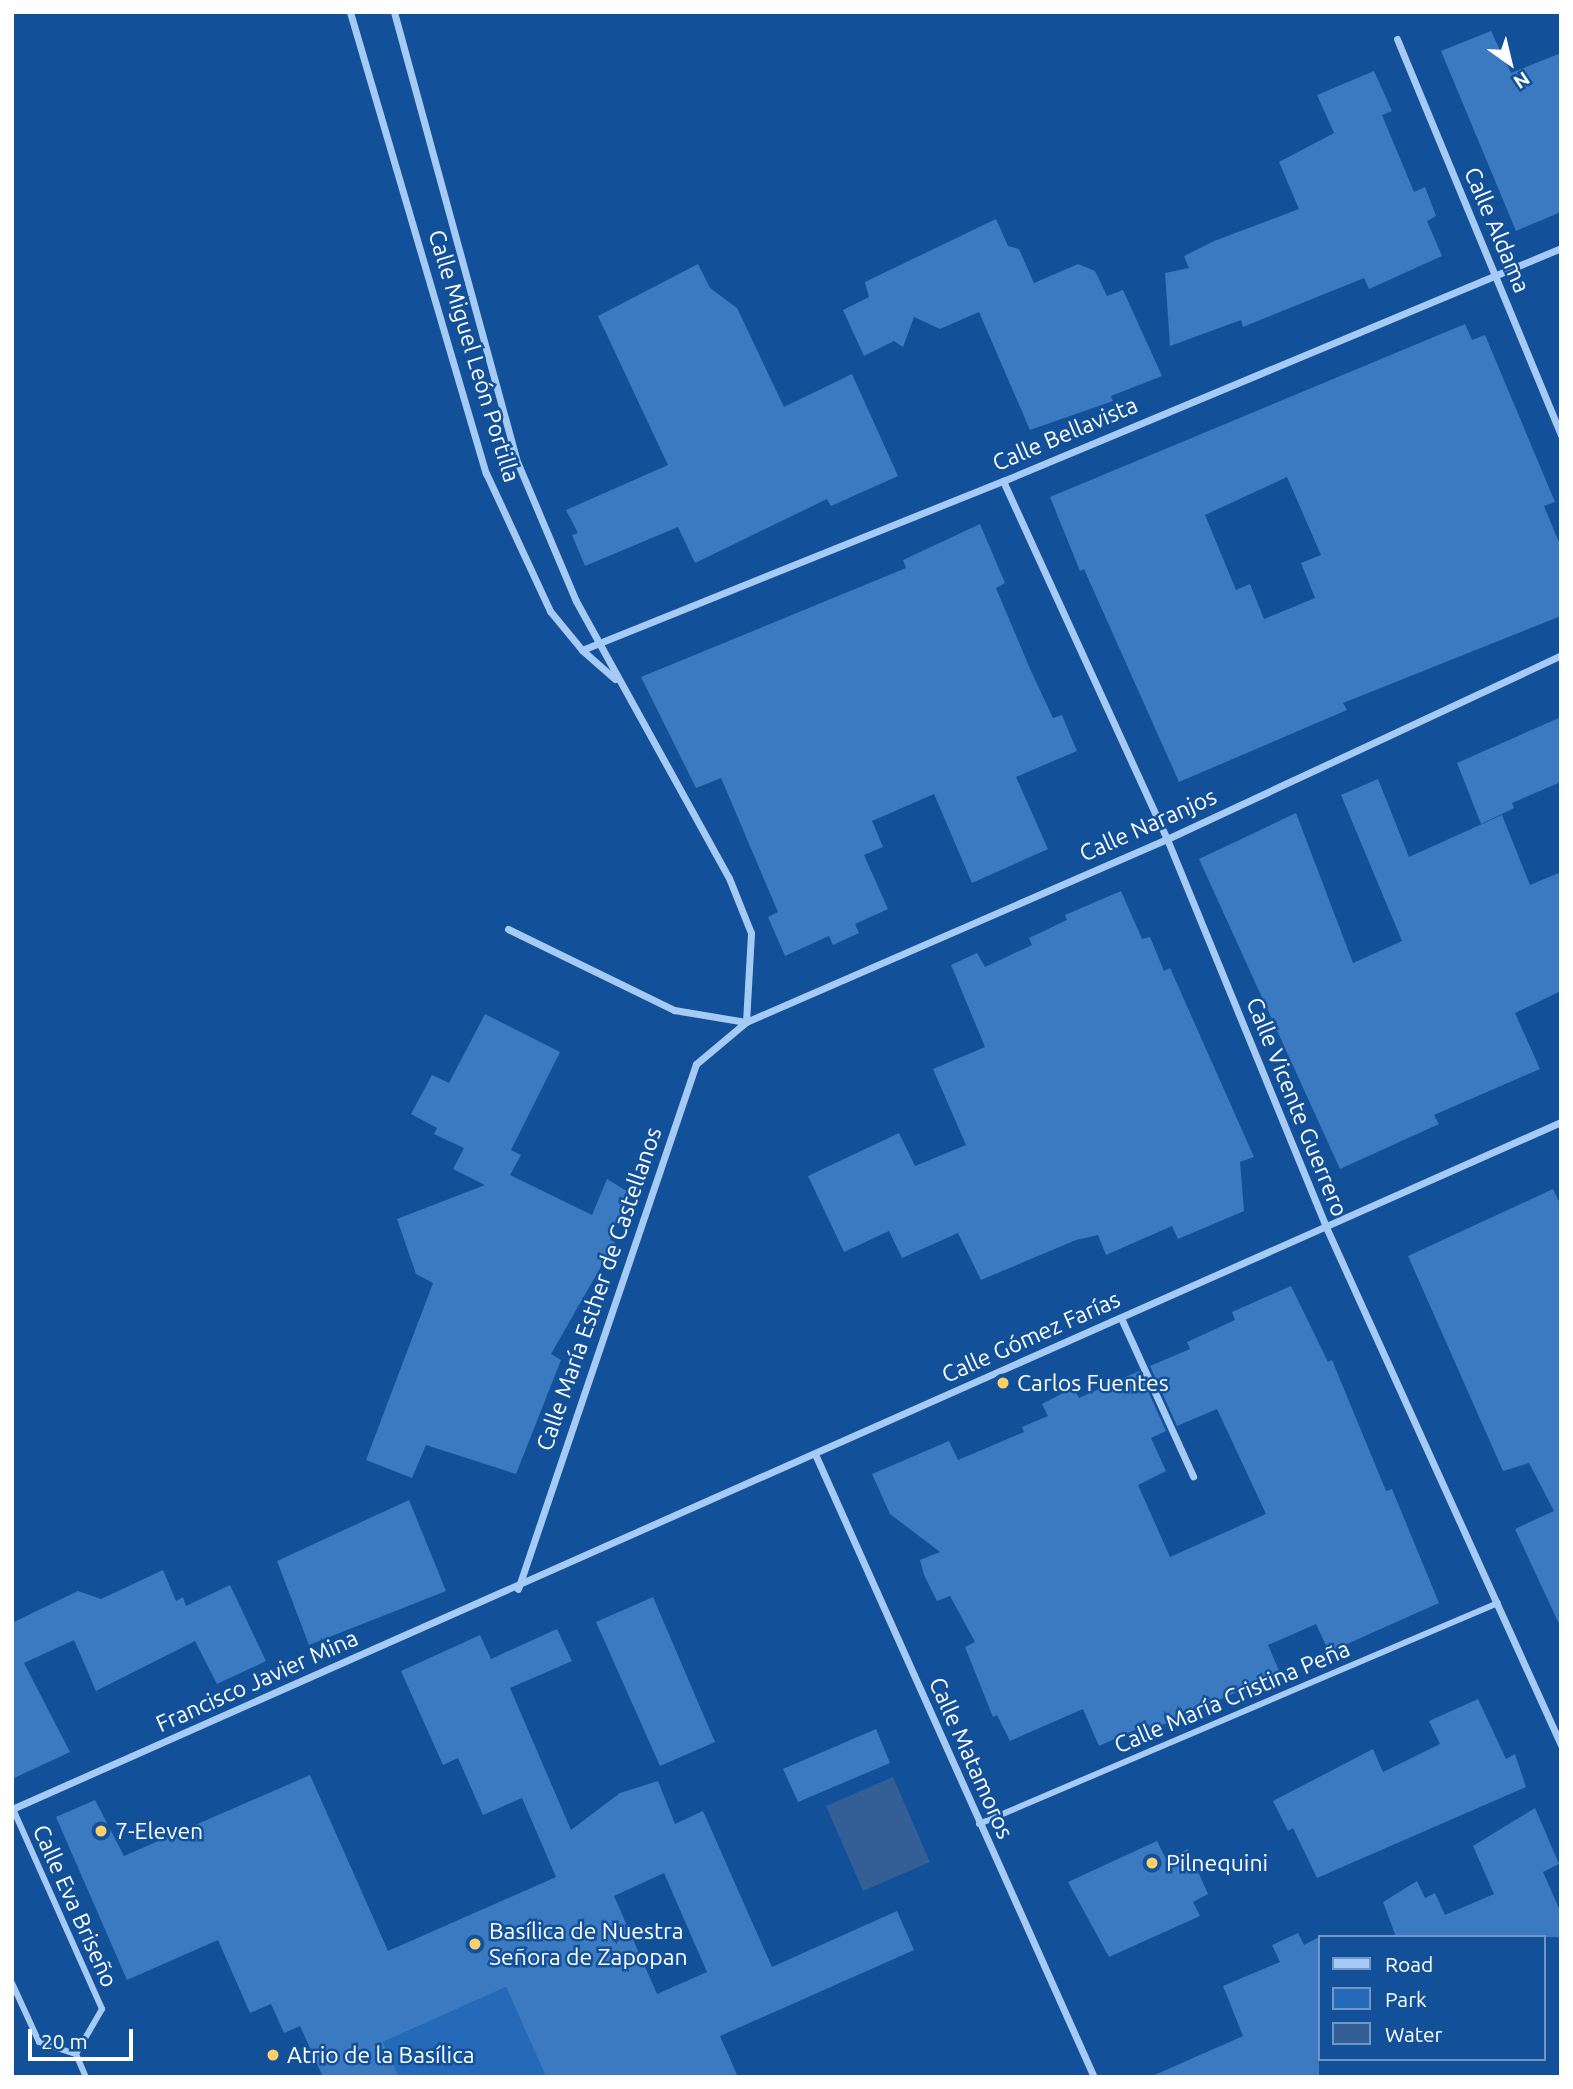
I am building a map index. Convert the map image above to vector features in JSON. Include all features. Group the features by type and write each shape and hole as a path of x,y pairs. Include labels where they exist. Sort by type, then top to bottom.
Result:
{"street":[{"name":"Calle Miguel León Portilla","path":"350,12 485,473 550,611 582,650 618,682"},
{"name":"Calle Miguel León Portilla","path":"394,12 516,459 576,601 618,682 729,878 751,933 746,1022"},
{"name":"Calle Aldama","path":"1397,39 1561,435"},
{"name":"Calle Bellavista","path":"582,650 1003,481 1561,248"},
{"name":"Calle Vicente Guerrero","path":"1003,481 1167,839 1326,1227 1499,1603 1561,1745"},
{"name":"Calle Naranjos","path":"746,1022 1167,839 1561,655"},
{"path":"508,929 674,1010 746,1022"},
{"name":"Calle María Esther de Castellanos","path":"517,1588 696,1064 746,1022"},
{"name":"Calle Gómez Farías","path":"517,1588 1561,1122"},
{"path":"1121,1318 1193,1476"},
{"name":"Calle Matamoros","path":"815,1454 1094,2077"},
{"name":"Francisco Javier Mina","path":"12,1809 517,1588"},
{"name":"Calle María Cristina Peña","path":"979,1824 1499,1603"},
{"name":"Calle Eva Briseño","path":"12,1809 102,2009 76,2054"},
{"path":"12,1983 39,2042 76,2054 86,2077"}],"green space":[{"path":"506,1987 546,2077 399,2077 383,2042"}],"water":[{"path":"893,1777 930,1862 863,1891 826,1806"}],"building":[{"path":"1491,31 1511,73 1561,53 1561,212 1516,231 1441,51"},
{"path":"1374,71 1392,111 1382,115 1414,192 1425,187 1436,216 1427,221 1442,256 1369,289 1364,278 1243,327 1241,320 1170,346 1165,273 1189,268 1184,256 1214,241 1299,209 1279,162 1334,133 1317,95"},
{"path":"996,219 1008,246 1019,249 1034,283 1078,264 1095,271 1107,296 1123,290 1162,376 1111,396 1113,401 1030,430 979,312 940,329 914,317 903,347 894,341 864,356 843,310 869,297 865,282"},
{"path":"698,264 710,288 737,308 784,407 852,374 898,476 831,506 827,499 695,563 678,527 585,566 572,535 578,533 566,510 668,465 598,316"},
{"path":"1465,324 1472,340 1485,335 1555,502 1544,506 1561,547 1561,616 1343,703 1347,710 1179,782 1084,569 1080,571 1050,497","holes":["1287,477 1321,555 1301,563 1315,598 1264,619 1250,584 1236,590 1205,515"]},
{"path":"980,524 1005,583 996,588 1031,671 1053,718 1062,715 1077,751 1016,777 1048,849 972,883 934,794 872,821 883,847 864,855 888,909 855,924 859,933 833,945 829,936 785,956 768,917 778,912 721,778 696,788 641,677 906,568 903,560"},
{"path":"1561,717 1561,782 1512,803 1514,808 1481,824 1457,763"},
{"path":"1378,779 1409,857 1502,815 1530,885 1561,872 1561,991 1515,1013 1540,1069 1434,1115 1439,1124 1340,1169 1199,859 1296,813 1353,963 1402,941 1341,795"},
{"path":"1121,891 1142,939 1150,937 1164,971 1170,968 1254,1157 1240,1162 1244,1211 1178,1239 1172,1226 1106,1255 1098,1235 1076,1240 981,1280 958,1233 902,1258 889,1231 844,1252 808,1176 899,1133 915,1166 966,1145 933,1069 985,1047 951,965 977,953 985,967 1032,945 1029,938 1067,920 1065,915"},
{"path":"485,1014 560,1052 511,1150 521,1155 510,1175 592,1215 607,1179 630,1193 610,1240 615,1242 551,1354 561,1360 516,1474 426,1445 412,1478 366,1460 433,1283 416,1274 397,1219 485,1185 453,1169 464,1148 434,1134 437,1128 411,1114 432,1075 449,1083"},
{"path":"1553,1189 1561,1206 1560,1626 1515,1529 1554,1511 1529,1463 1503,1471 1408,1256"},
{"path":"1291,1286 1328,1362 1332,1360 1386,1491 1392,1489 1439,1603 1329,1652 1316,1624 1268,1645 1280,1673 1151,1730 1148,1724 1099,1746 1083,1709 1010,1741 997,1715 993,1717 965,1647 975,1642 950,1596 937,1601 924,1575 920,1560 940,1552 890,1514 872,1474 949,1441 958,1460 1024,1432 1022,1427 1048,1416 1042,1404 1073,1388 1079,1398 1139,1371 1166,1431 1151,1438 1166,1471 1138,1485 1170,1557 1266,1514 1217,1409 1177,1426 1150,1366 1190,1349 1187,1342 1235,1320 1232,1312"},
{"path":"409,1500 446,1591 309,1645 277,1561"},
{"path":"163,1570 176,1601 183,1597 186,1606 230,1585 266,1661 217,1684 195,1641 96,1691 74,1640 24,1663 70,1752 12,1779 12,1623 78,1591 101,1599"},
{"path":"653,1597 715,1742 660,1766 596,1622"},
{"path":"557,1629 572,1661 510,1688 571,1830 620,1793 658,1781 675,1824 703,1811 772,1967 897,1911 914,1950 720,2036 738,2077 546,2077 506,1987 383,2042 399,2077 323,2077 300,2026 284,2033 271,2004 250,2013 218,1940 127,1980 56,1817 95,1800 124,1856 310,1775 388,1951 556,1877 522,1798 483,1815 458,1758 443,1765 401,1671 480,1635 491,1659","holes":["664,1873 707,1972 657,1994 614,1896"]},
{"path":"1478,1699 1506,1759 1515,1754 1526,1787 1317,1878 1293,1828 1288,1831 1273,1801 1373,1749 1383,1772 1440,1744 1429,1721"},
{"path":"876,1729 890,1763 798,1802 783,1769"},
{"path":"1535,1808 1559,1864 1543,1872 1561,1913 1561,1937 1395,1935 1383,1902 1417,1881 1425,1898 1435,1893 1445,1915 1494,1894 1473,1846"},
{"path":"1157,1841 1166,1859 1188,1849 1208,1894 1193,1902 1200,1916 1109,1957 1068,1882"},
{"path":"1298,1933 1304,1945 1318,1938 1319,2077 1150,2077 1243,2036 1223,1986 1280,1962 1272,1945"}],"place":[{"name":"Carlos Fuentes","path":"1003,1383"},
{"name":"7-Eleven","path":"101,1831"},
{"name":"Pilnequini","path":"1152,1863"},
{"name":"Basílica de Nuestra Señora de Zapopan","path":"475,1944"},
{"name":"Atrio de la Basílica","path":"273,2055"}]}
